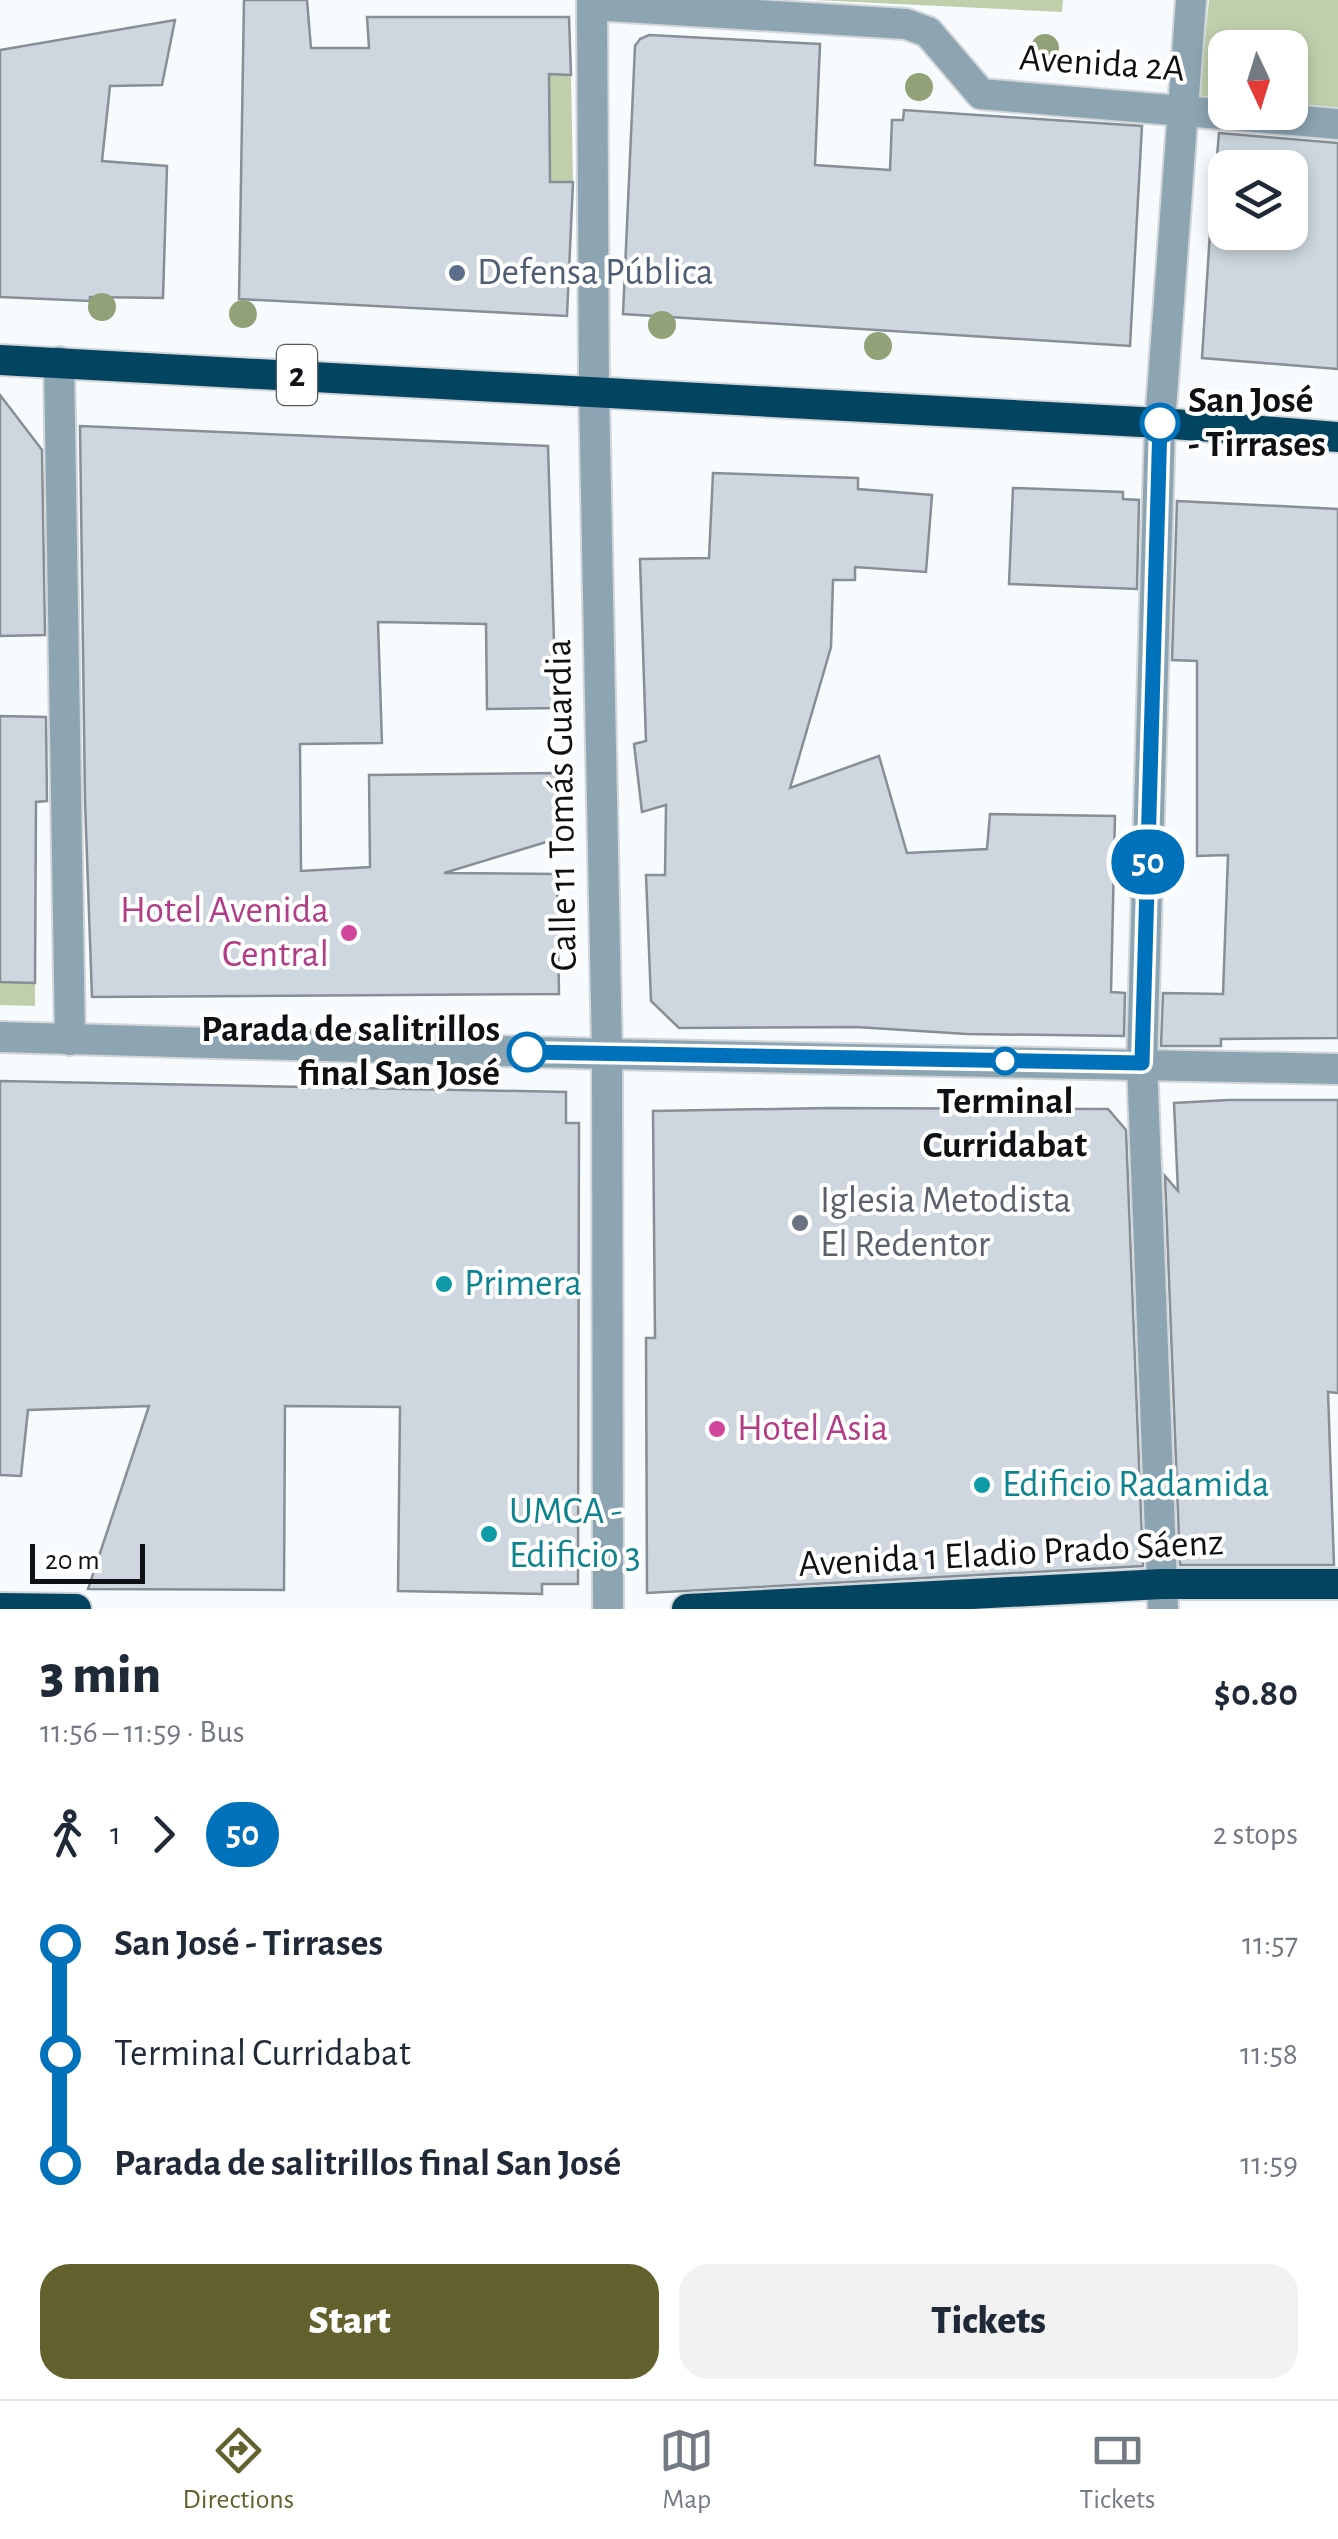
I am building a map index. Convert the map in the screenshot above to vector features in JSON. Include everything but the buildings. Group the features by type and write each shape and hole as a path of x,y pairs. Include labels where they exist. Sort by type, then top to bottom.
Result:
{"highway":[{"name":"2","path":"0,360 1160,423 1338,438"},
{"name":"Avenida 1 Eladio Prado Sáenz","path":"687,1609 1163,1597 1338,1584"},
{"path":"0,1608 76,1609"}],"street":[{"path":"1163,1597 1142,1063 1160,423 1191,0"},
{"name":"Avenida 2A","path":"592,3 906,24 928,32 981,94 1338,124"},
{"name":"Calle 11 Tomás Guardia","path":"592,3 594,391 607,1054 608,1609"},
{"path":"59,362 70,1040"},
{"path":"0,1037 1338,1069"}],"green space":[{"path":"814,0 1063,0 1062,12"},
{"path":"1209,0 1338,0 1338,111 1308,108 1308,30 1208,30 1208,98 1199,97"},
{"path":"549,74 571,75 573,182 485,183 550,131"},
{"path":"0,982 35,983 35,1006 0,1005"}],"bus line":[{"name":"50","path":"527,1052 1142,1063 1160,423"}],"place":[{"name":"Defensa Pública","path":"457,273"},
{"name":"San José - Tirrases","path":"1160,423"},
{"name":"Hotel Avenida Central","path":"349,933"},
{"name":"Parada de salitrillos final San José","path":"527,1052"},
{"name":"Terminal Curridabat","path":"1005,1061"},
{"name":"Iglesia Metodista El Redentor","path":"800,1223"},
{"name":"Primera","path":"444,1284"},
{"name":"Hotel Asia","path":"717,1429"},
{"name":"Edificio Radamida","path":"982,1485"},
{"name":"UMCA - Edificio 3","path":"489,1534"}]}
